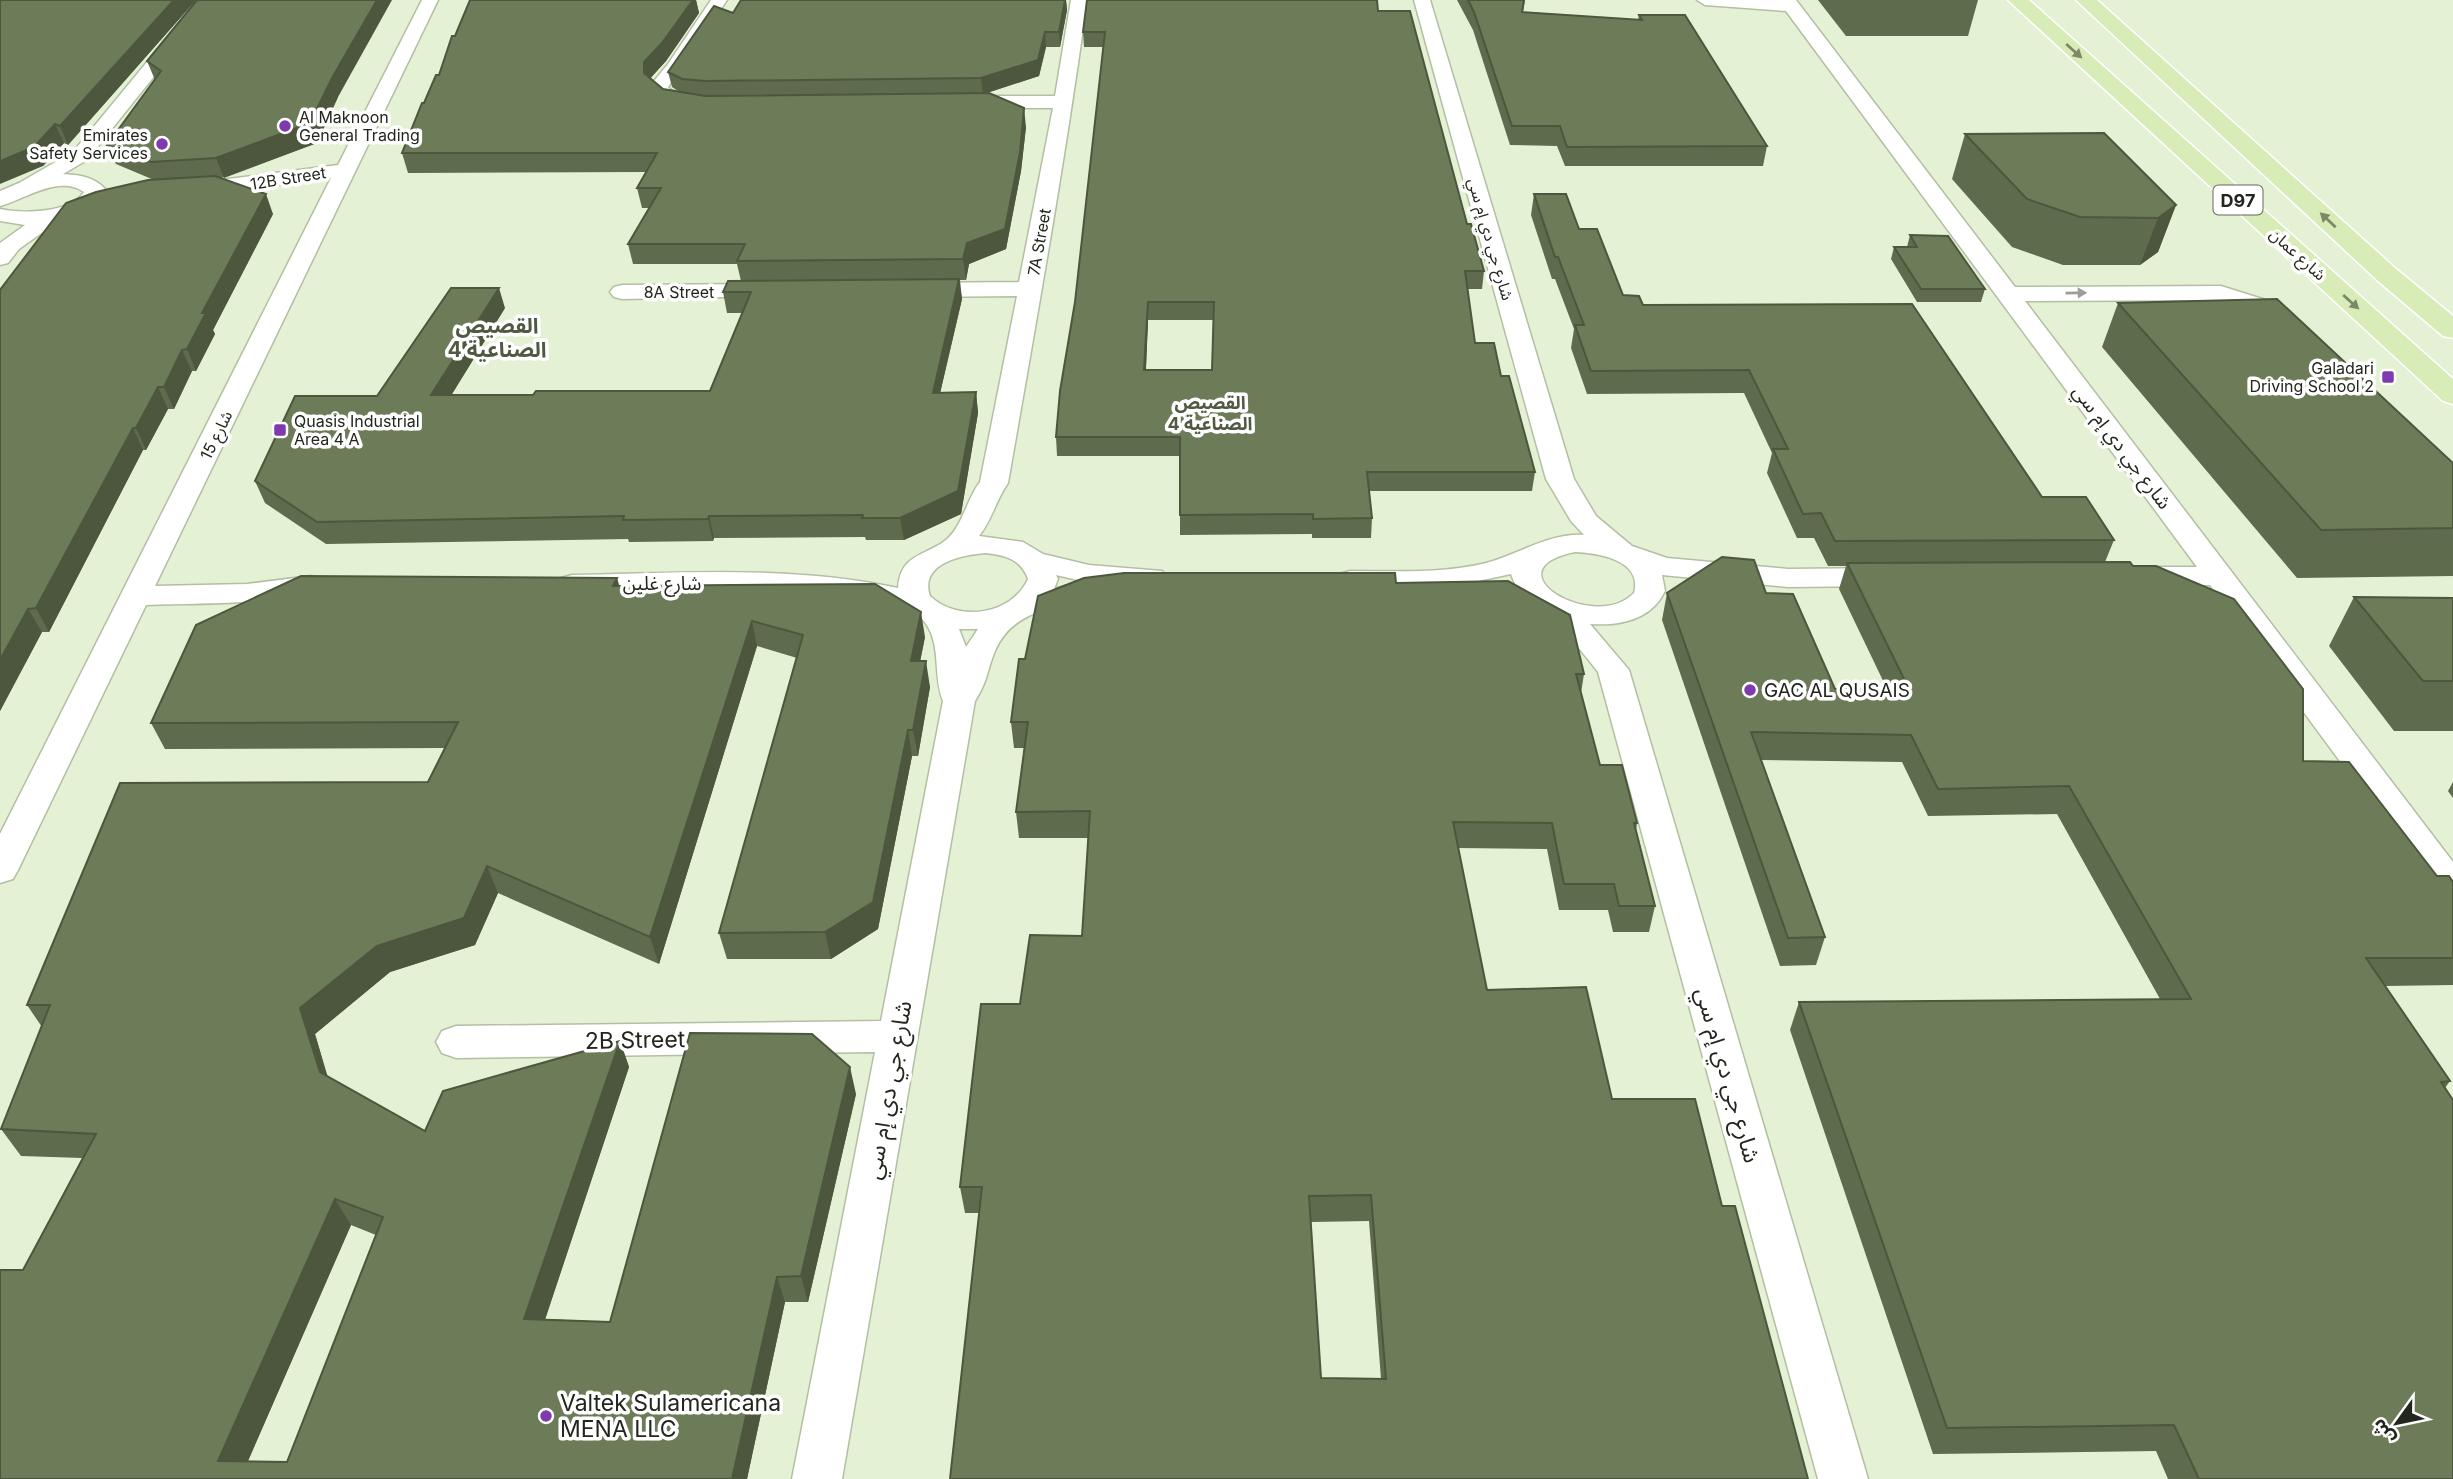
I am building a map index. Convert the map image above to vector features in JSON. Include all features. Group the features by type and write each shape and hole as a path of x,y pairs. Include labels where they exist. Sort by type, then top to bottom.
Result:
{"main road":[{"name":"D97","path":"2086,0 2386,274 2453,330"},
{"name":"شارع عمان","path":"2018,2 2453,395"},
{"path":"2084,26 2135,70 2156,84 2208,110"}],"street":[{"path":"2,210 24,188 80,156 207,0"},
{"name":"شارع 15","path":"0,870 430,0"},
{"path":"712,103 676,101 659,90 660,81 675,67 719,0"},
{"name":"7A Street","path":"994,483 1064,102 1079,0"},
{"name":"شارع جي دي إم سي","path":"1422,0 1560,479 1585,521 1601,537 1625,554"},
{"name":"شارع جي دي إم سي","path":"1705,0 1789,3 2453,888"},
{"path":"944,102 1064,102"},
{"path":"6,251 63,212 90,200 95,190 79,170 80,156"},
{"name":"12B Street","path":"169,190 242,185 291,188 342,178"},
{"path":"0,194 52,182 88,184 114,194 63,212 28,218 2,210"},
{"path":"2,210 10,230 6,251"},
{"path":"892,290 1030,289"},
{"name":"8A Street","path":"622,292 798,291"},
{"path":"2008,294 2221,293 2264,307 2302,342"},
{"name":"شارع جي دي إم سي","path":"1539,553 1557,524 1555,489 1560,479"},
{"path":"926,607 912,586 920,569 973,525 984,496 994,483 1000,494 1000,519 1043,579 1041,588 1014,611"},
{"path":"1325,580 1445,579 1490,570 1560,544 1583,543 1681,569 1788,578 1920,577"},
{"name":"شارع غلين","path":"808,583 869,575 985,544 1089,574 1141,576 1172,581"},
{"path":"1539,553 1524,576 1534,594 1550,605"},
{"path":"1625,554 1648,574 1651,584 1649,594 1638,606"},
{"path":"2110,576 2219,576"},
{"path":"1445,579 1496,589 1596,616 1624,613 1692,588 1761,583 1788,578"},
{"name":"شارع غلين","path":"539,584 808,583 865,589 967,620 1014,611 1079,591 1172,581"},
{"path":"141,585 247,593 320,585"},
{"name":"شارع جي دي إم سي","path":"1550,605 1586,637 1613,670 1843,1479"},
{"name":"شارع جي دي إم سي","path":"1613,670 1620,638 1638,606"},
{"name":"شارع جي دي إم سي","path":"926,607 943,625 953,648 954,687 959,701"},
{"name":"شارع جي دي إم سي","path":"817,1479 959,701 971,682 980,650 1014,611"},
{"name":"2B Street","path":"456,1042 898,1036"}],"building":[{"path":"0,0 174,0 60,126 55,124 34,147 0,161"},
{"path":"197,0 377,0 332,78 310,123 216,158 151,162 107,145 161,71 147,61"},
{"path":"470,0 693,0 662,43 644,62 644,73 663,89 705,96 989,93 1024,108 1020,152 1005,229 967,243 963,259 737,261 745,244 628,244 661,188 637,188 657,153 402,153 422,103 436,75 439,75 452,36 455,36"},
{"path":"741,0 1065,0 1059,32 1045,32 1038,60 981,78 706,81 682,79 668,72 714,6 733,13"},
{"path":"1087,0 1377,0 1378,11 1410,11 1467,224 1471,224 1484,271 1465,271 1475,343 1494,343 1501,376 1509,376 1535,472 1367,472 1372,518 1313,519 1313,514 1180,515 1180,437 1056,437 1060,391 1075,302 1105,32 1083,32","holes":["1148,302 1214,302 1212,370 1144,370"]},
{"path":"1468,0 1524,0 1522,12 1642,20 1639,15 1685,15 1767,146 1567,147 1560,126 1512,126"},
{"path":"2104,133 2176,205 2158,218 2080,217 2027,199 1965,134"},
{"path":"215,176 266,194 202,313 206,313 187,349 182,350 164,387 158,387 136,428 133,428 36,608 28,609 0,660 0,290 66,203 96,192 148,180"},
{"path":"1534,194 1566,194 1579,229 1597,229 1623,295 1639,296 1643,305 1912,304 2042,497 2086,497 2114,540 1835,541 1821,513 1803,514 1773,449 1788,449 1749,370 1591,371 1575,325 1584,325 1558,257 1555,257"},
{"path":"1910,235 1948,236 1985,289 1921,289 1894,247 1917,247"},
{"path":"959,279 933,393 976,392 958,491 900,518 862,518 863,515 709,516 708,519 623,520 624,516 317,522 255,481 295,396 377,396 451,288 499,288 431,395 533,395 536,391 710,391 751,292 723,292 728,281"},
{"path":"2277,299 2453,463 2453,528 2321,530 2118,303"},
{"path":"1722,557 1754,560 1766,593 1793,594 1835,689 1909,689 1847,563 2130,562 2133,566 2156,566 2234,599 2303,689 2303,761 2349,762 2437,876 2449,876 2453,882 2453,958 2366,958 2450,1081 2441,1082 2453,1100 2453,1479 2199,1479 2174,1425 1947,1428 1799,1002 2191,999 2069,786 1938,789 1911,735 1751,732 1825,937 1788,938 1667,593"},
{"path":"1124,573 1395,573 1396,583 1508,581 1570,615 1584,674 1576,674 1600,765 1622,765 1655,906 1619,906 1614,884 1564,884 1552,823 1453,822 1487,990 1586,987 1612,1099 1695,1099 1722,1206 1735,1206 1808,1479 950,1479 982,1187 960,1187 981,1004 1020,1004 1030,935 1082,936 1090,811 1016,812 1028,722 1011,722 1019,659 1025,659 1038,596 1084,578","holes":["1371,1195 1386,1379 1321,1378 1309,1196"]},
{"path":"301,576 617,578 613,586 875,584 921,612 911,661 926,661 913,730 908,730 873,902 825,932 719,933 803,635 752,621 650,937 487,866 464,918 377,946 300,1008 320,1072 425,1131 443,1091 620,1041 524,1319 610,1322 690,1033 812,1034 850,1067 801,1276 777,1277 732,1479 0,1479 0,1270 23,1270 96,1134 1,1129 50,1005 27,1005 120,783 428,782 458,722 151,723 196,625","holes":["335,1199 383,1217 287,1462 218,1461"]},
{"path":"2354,597 2453,598 2453,681 2423,681"}],"place":[{"name":"Al Maknoon General Trading","path":"285,126"},
{"name":"Emirates Safety Services","path":"162,144"},
{"name":"Galadari Driving School 2","path":"2388,377"},
{"name":"Quasis Industrial Area 4 A","path":"280,430"},
{"name":"GAC AL QUSAIS","path":"1750,690"},
{"name":"Valtek Sulamericana MENA LLC","path":"546,1416"}],"district":[{"name":"القصيص الصناعية 4","path":"497,337"},
{"name":"القصيص الصناعية 4","path":"1210,412"}]}
